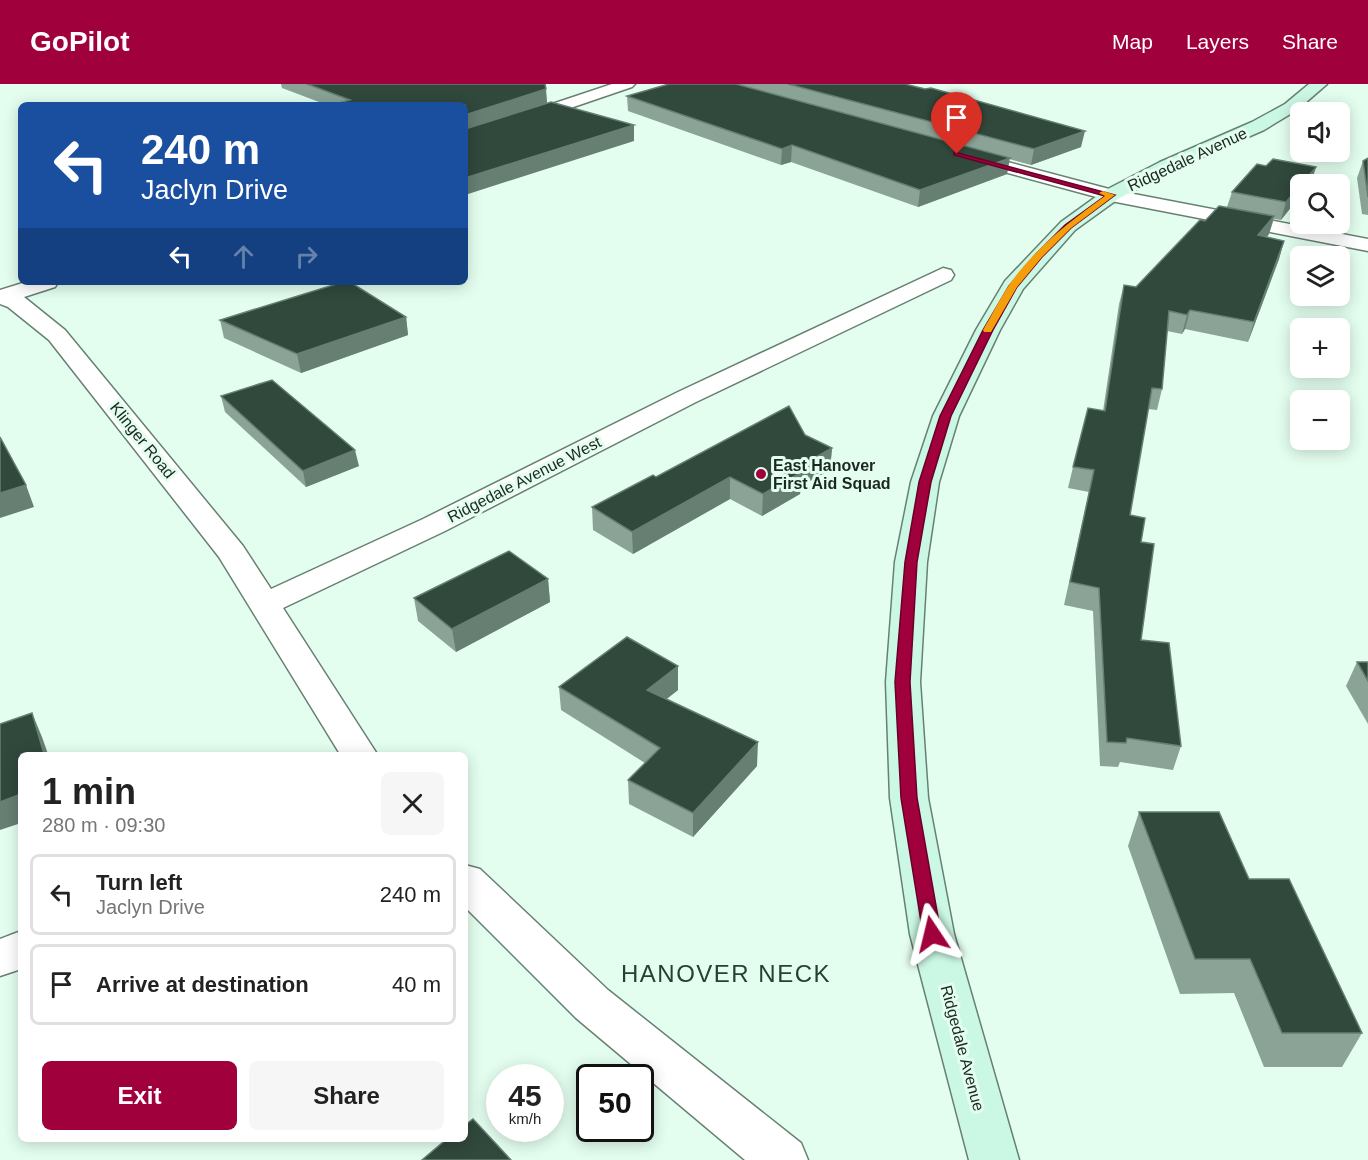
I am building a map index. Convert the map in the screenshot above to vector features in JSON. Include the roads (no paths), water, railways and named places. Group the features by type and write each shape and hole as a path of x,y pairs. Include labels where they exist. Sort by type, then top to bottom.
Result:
{"main road":[{"name":"Ridgedale Avenue","path":"994,1160 932,934 909,798 903,682 911,562 925,482 945,416 988,330 1013,286 1068,226 1111,195 1166,166 1257,126 1291,107 1319,84"}],"street":[{"path":"468,138 627,84"},
{"path":"953,152 1111,195 1368,245"},
{"name":"Ridgedale Avenue West","path":"264,605 434,525 687,397 943,275"},
{"path":"1,298 38,285"},
{"name":"Klinger Road","path":"1,298 16,302 57,335 232,553 264,605"},
{"path":"264,605 358,752"},
{"path":"468,884 592,1004 783,1160"},
{"path":"0,958 18,950"}],"place":[{"name":"East Hanover First Aid Squad","path":"761,474"}],"district":[{"name":"HANOVER NECK","path":"726,974"}]}
